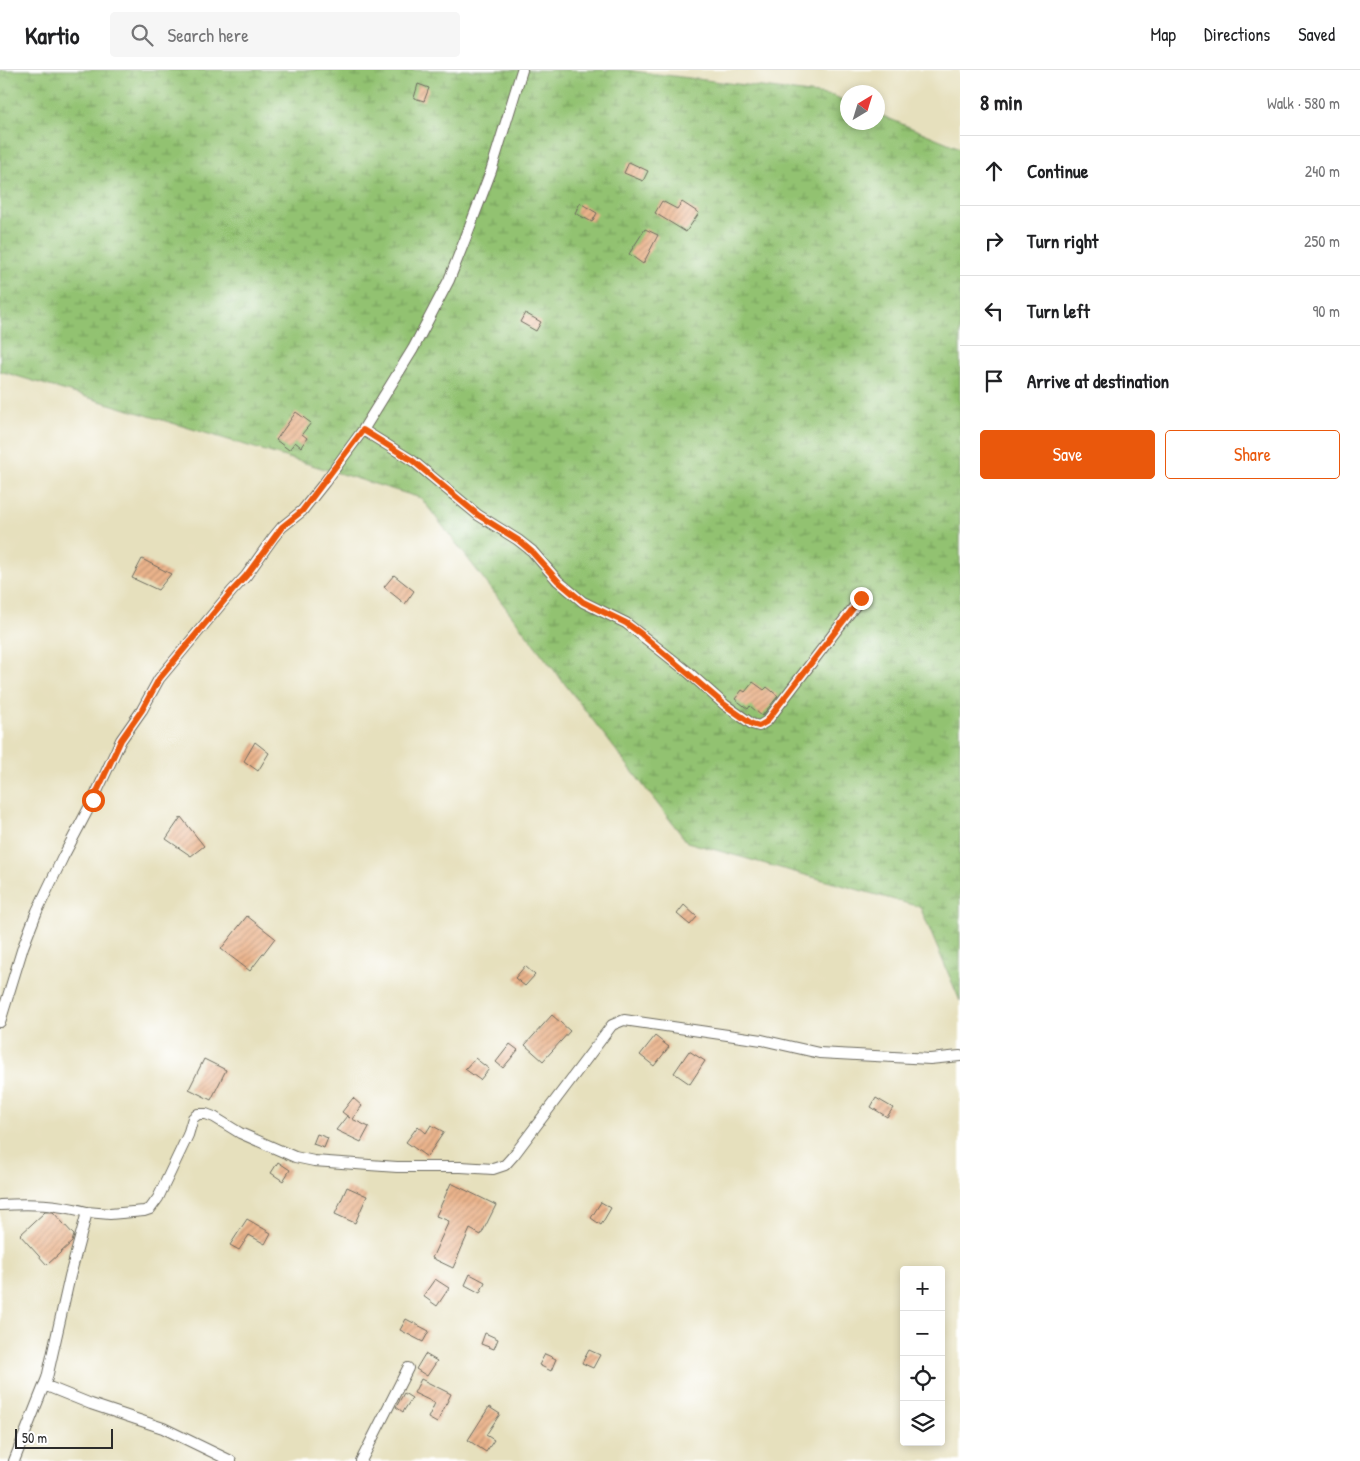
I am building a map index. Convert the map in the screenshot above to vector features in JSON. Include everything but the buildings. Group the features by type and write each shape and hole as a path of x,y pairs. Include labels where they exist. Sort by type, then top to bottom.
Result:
{"street":[{"path":"0,1022 23,946 37,911 121,740 142,710 159,679 246,576 282,527 302,511 363,430 413,349 449,280 491,171 522,70"},
{"path":"363,430 413,461 478,515 518,540 532,552 558,581 583,602 626,623 640,633 725,705 752,724 759,726 766,722 861,598"},
{"path":"0,1205 53,1204 87,1212 110,1214 144,1212 150,1209 158,1198 188,1135 193,1118 198,1114 214,1117 240,1133 295,1157 314,1161 396,1167 499,1168 505,1165 514,1155 612,1025 624,1020 762,1040 819,1053 930,1059 960,1056"},
{"path":"14,1461 44,1385 56,1344 70,1276 87,1212"},
{"path":"361,1461 408,1368"},
{"path":"44,1385 91,1404 163,1428 231,1461"}],"green space":[{"path":"0,70 625,70 834,96 840,99 840,130 885,130 885,117 960,148 960,1001 920,907 687,842 421,498 0,371"}],"route":[{"path":"93,800 121,740 142,710 159,679 189,641 246,576 282,527 302,511 363,430 413,461 478,515 518,540 532,552 558,581 583,602 626,623 640,633 725,705 752,724 759,726 766,722 861,598"}]}
